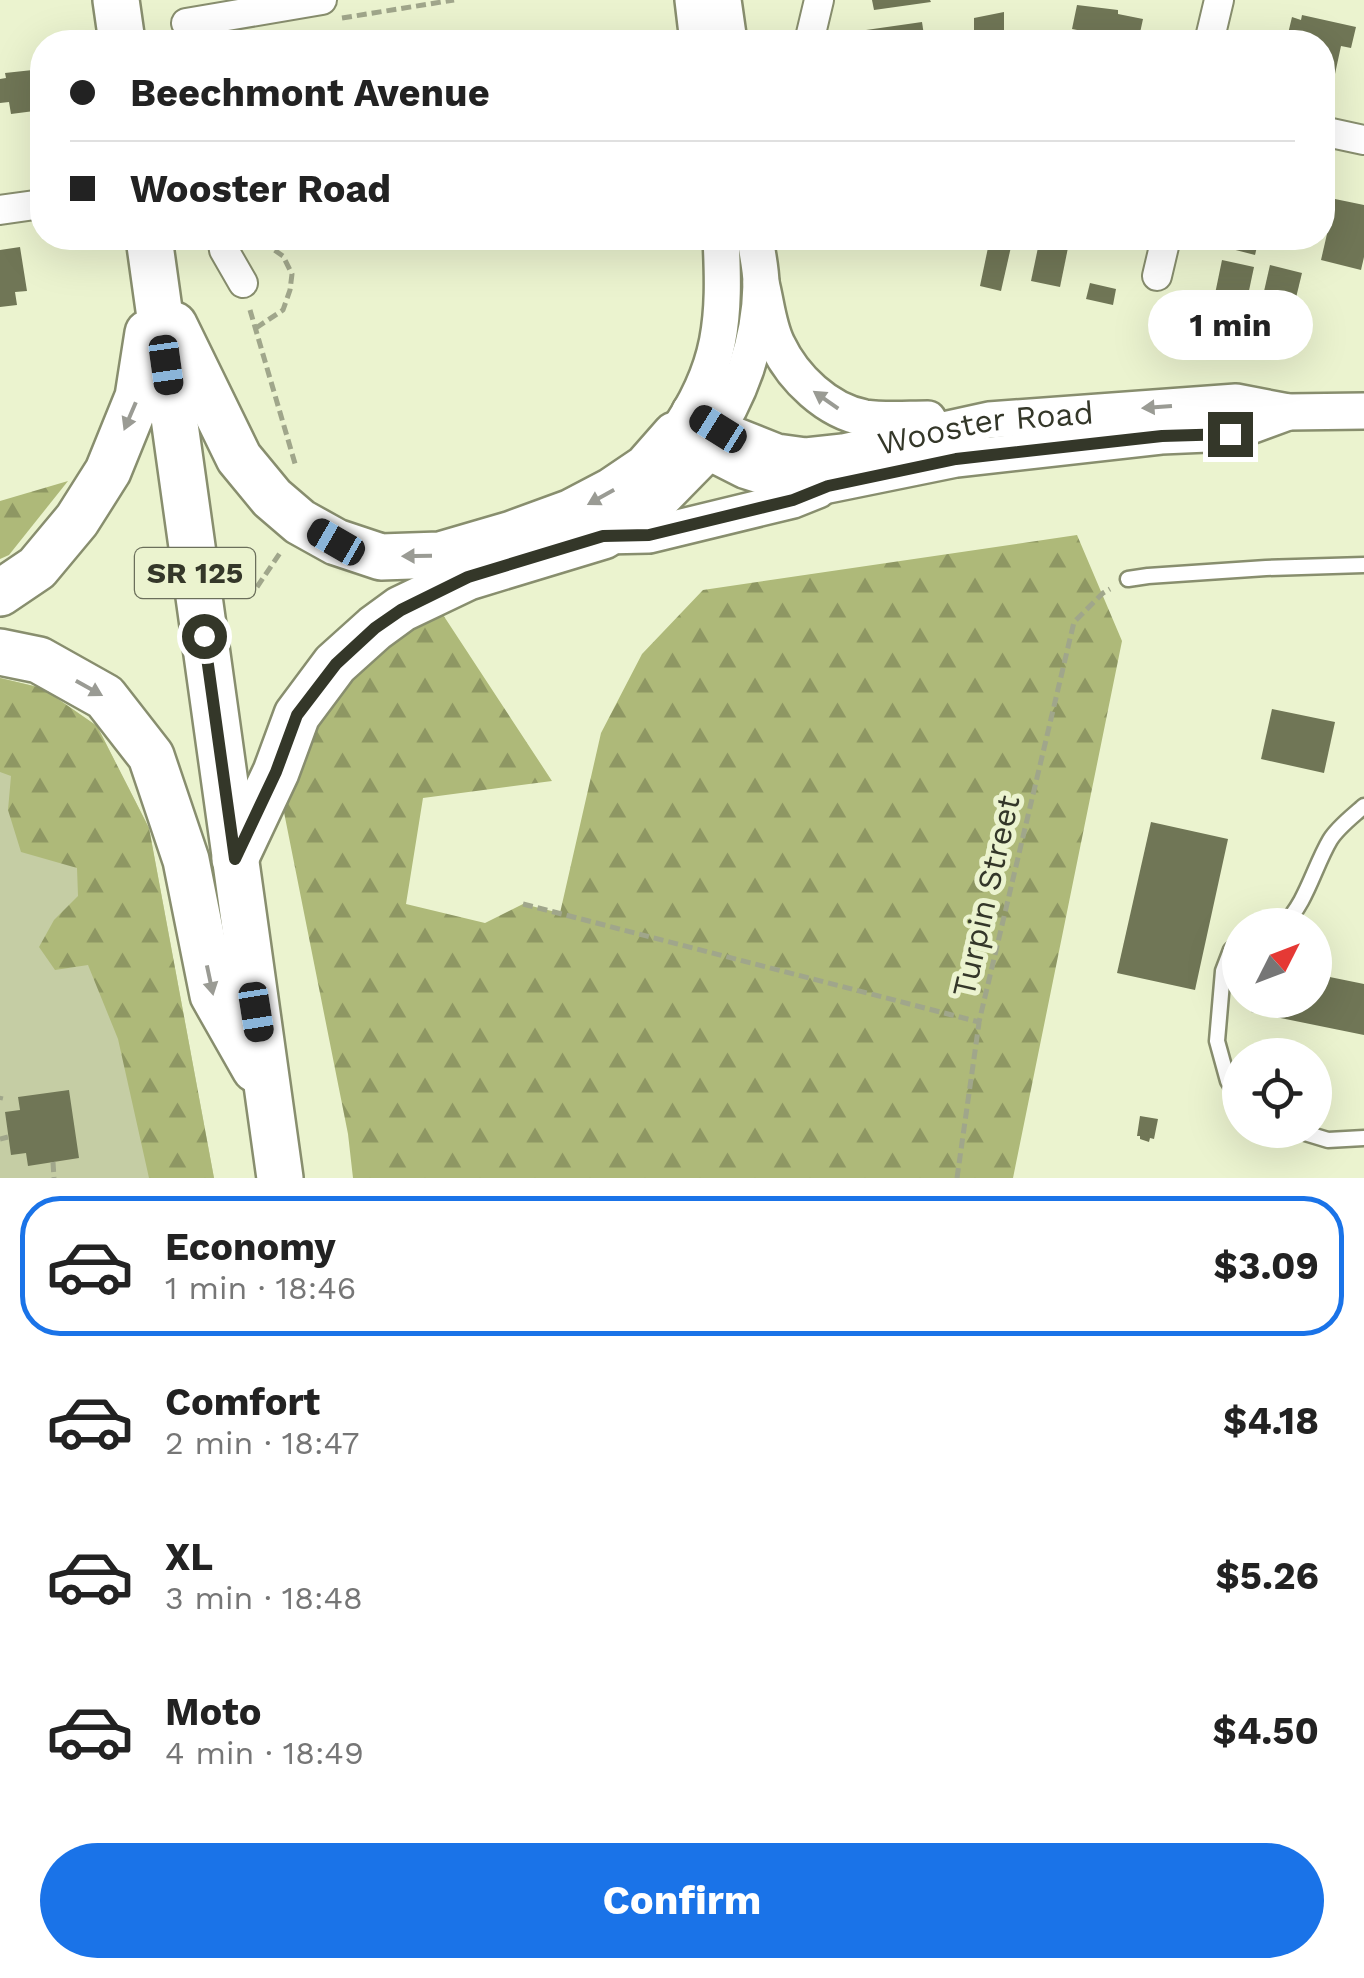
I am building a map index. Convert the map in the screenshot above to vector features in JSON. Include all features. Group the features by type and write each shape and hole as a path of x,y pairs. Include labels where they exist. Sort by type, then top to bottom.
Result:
{"highway":[{"path":"116,0 120,30"},
{"name":"SR 125","path":"151,250 280,1178"},
{"path":"156,287 239,458 272,498 300,522 336,542 382,556 440,555 572,512 612,491 697,431"},
{"path":"0,593 37,568 77,520 108,471 138,397 156,287"},
{"path":"235,859 276,772 297,715 336,664 401,610 468,577 603,536 657,498 697,431"},
{"path":"0,652 39,660 106,696 151,756 186,860 213,996 270,1095"}],"street":[{"path":"186,22 322,0"},
{"path":"693,0 697,30"},
{"path":"724,0 728,30"},
{"path":"813,30 819,0"},
{"path":"1211,30 1218,0"},
{"path":"1335,134 1364,140"},
{"path":"0,210 30,206"},
{"path":"224,250 243,283"},
{"path":"697,431 719,345 722,250"},
{"path":"757,250 775,341 788,363 820,397 866,418 989,420"},
{"path":"1158,276 1163,250"},
{"path":"697,431 738,392 754,347 761,283"},
{"name":"Wooster Road","path":"697,431 806,456 843,452 989,420 1236,402 1288,412 1364,411"},
{"name":"Wooster Road","path":"697,431 744,470 778,481 828,486 956,459 1162,436 1230,434 1288,412"},
{"path":"603,536 649,535 793,500 828,486"}],"lane":[{"path":"1128,580 1266,568 1364,566"},
{"path":"1296,908 1332,836 1364,806"},
{"path":"1222,983 1217,1041 1222,1059"},
{"path":"1332,1140 1364,1138"}],"path":[{"path":"256,328 283,310 290,290 292,274 283,256 274,250"},
{"path":"243,283 297,471"},
{"path":"257,587 284,548"},
{"name":"Turpin Street","path":"523,904 979,1022 1074,622 1103,593 1128,580"},
{"path":"957,1178 979,1022"},
{"path":"0,1138 8,1137"},
{"path":"53,1162 54,1178"}],"green space":[{"path":"68,481 9,555 0,559 0,501"},
{"path":"1077,535 1122,641 1013,1178 353,1178 348,1134 276,772 297,715 430,595 552,781 423,798 406,904 485,923 523,904 560,913 601,733 642,654 703,590"},
{"path":"0,678 42,688 97,726 149,828 214,1178 0,1178"},
{"path":"0,678 42,688 97,726 149,828 214,1178 149,1178 118,1039 88,965 55,970 39,947 54,920 78,896 77,868 21,852 8,810 11,776 0,772"}],"building":[{"path":"872,0 930,0 931,2 874,10"},
{"path":"1077,5 1118,10 1118,14 1143,19 1141,30 1072,29"},
{"path":"1004,12 1004,30 974,30 974,18"},
{"path":"1302,15 1356,27 1351,48 1341,46 1335,74 1335,30 1289,30 1292,17 1301,20"},
{"path":"922,22 923,30 866,30"},
{"path":"30,70 30,112 11,114 9,102 0,103 0,79 6,78 5,73"},
{"path":"1335,199 1364,205 1361,270 1321,260 1323,250 1335,250"},
{"path":"20,247 27,291 15,292 17,305 0,307 0,250"},
{"path":"988,250 1010,250 1001,291 980,286"},
{"path":"1037,250 1068,250 1060,287 1031,281"},
{"path":"1222,260 1254,267 1247,300 1215,294"},
{"path":"1270,265 1302,273 1294,306 1262,300"},
{"path":"1090,283 1116,289 1113,305 1086,299"},
{"path":"1272,709 1335,722 1324,773 1261,759"},
{"path":"1151,822 1228,839 1195,990 1117,973"},
{"path":"1332,977 1364,984 1364,1035 1280,1018 1332,1018"},
{"path":"69,1090 79,1158 28,1166 26,1153 11,1155 5,1112 20,1110 18,1097"},
{"path":"1140,1116 1158,1119 1154,1139 1149,1142 1137,1136"}],"route":[{"path":"204,636 235,859 276,772 297,715 336,664 401,610 468,577 603,536 649,535 793,500 828,486 956,459 1162,436 1230,434"}]}
